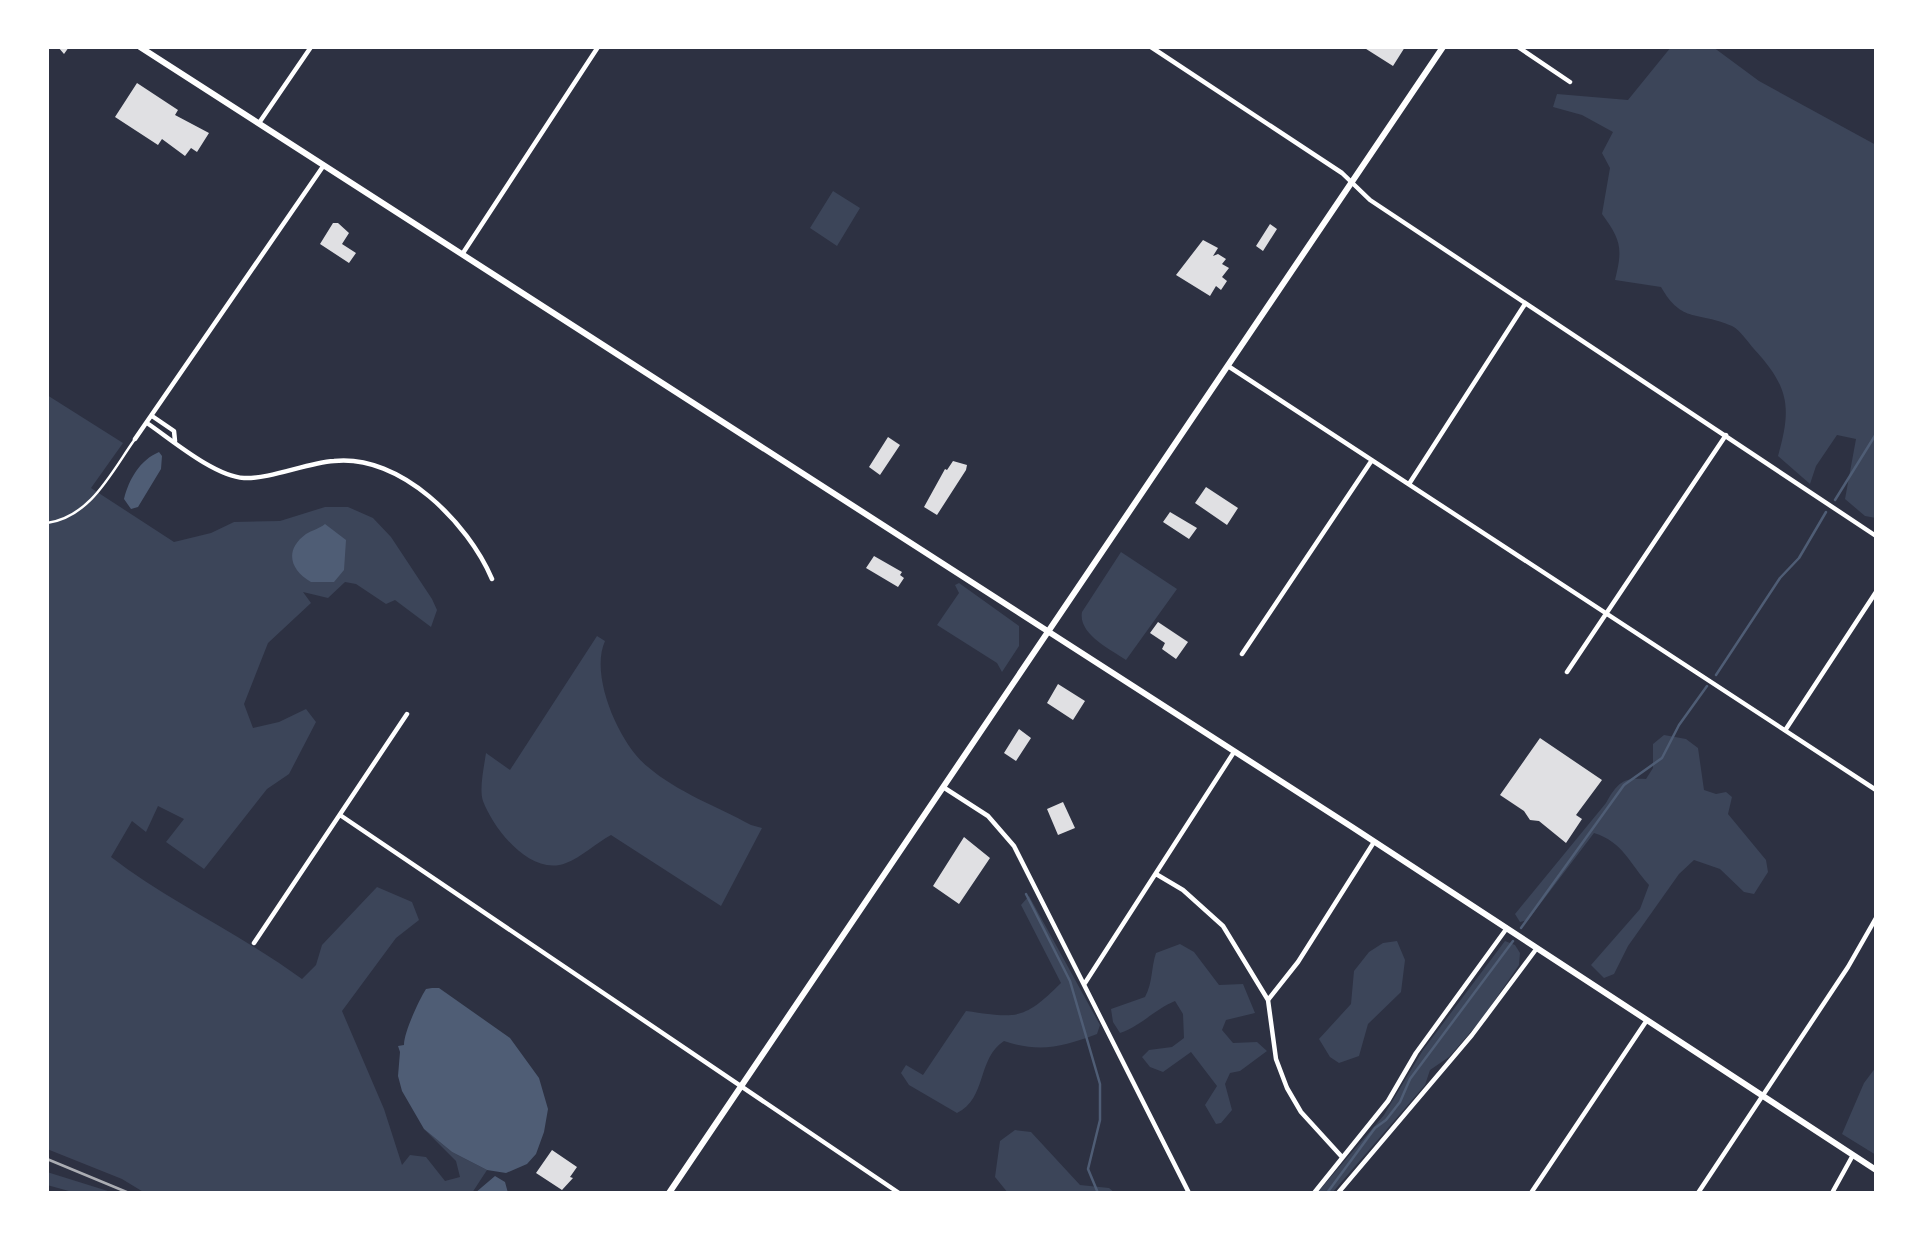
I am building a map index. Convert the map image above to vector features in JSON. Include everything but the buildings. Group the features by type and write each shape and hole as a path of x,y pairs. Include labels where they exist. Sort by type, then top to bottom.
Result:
{"main road":[{"path":"140,47 1234,751 1876,1170"},
{"path":"669,1193 1443,47"}],"street":[{"path":"259,123 311,47"},
{"path":"463,253 598,47"},
{"path":"1151,47 1342,173 1350,184 1525,303 1876,536"},
{"path":"1518,47 1570,82"},
{"path":"135,439 324,165"},
{"path":"1409,484 1525,303"},
{"path":"1227,365 1876,790"},
{"path":"152,416 174,431 175,442"},
{"path":"146,423 219,471 245,478 335,460 381,467 447,511 469,537 492,579"},
{"path":"1567,672 1726,435"},
{"path":"1242,654 1373,460"},
{"path":"1786,729 1876,592"},
{"path":"254,943 407,714"},
{"path":"1085,984 1234,751"},
{"path":"943,787 985,814 1010,840 1189,1193"},
{"path":"340,815 899,1193"},
{"path":"1268,1000 1298,962 1374,842"},
{"path":"1156,874 1183,890 1223,926 1268,1000 1276,1059 1287,1088 1301,1112 1342,1157"},
{"path":"1698,1193 1848,967 1876,918"},
{"path":"1314,1193 1388,1101 1416,1053 1507,928"},
{"path":"1338,1193 1472,1035 1537,948"},
{"path":"1531,1193 1647,1020"},
{"path":"1832,1193 1853,1155"}],"lane":[{"path":"47,523 73,515 89,503 135,439"}],"shaded area":[{"path":"1671,47 1713,47 1759,81 1876,145 1876,518 1865,516 1845,499 1856,439 1837,435 1816,466 1810,484 1778,456 1786,411 1781,387 1766,362 1738,330 1684,312 1676,307 1661,287 1615,280 1619,245 1602,214 1610,168 1602,153 1613,132 1582,115 1553,107 1557,94 1628,100"},
{"path":"833,191 860,208 837,246 810,228"},
{"path":"47,395 123,443 91,488 174,542 211,533 234,522 280,521 325,507 348,507 373,518 391,537 432,599 437,610 431,627 395,600 386,604 356,584 345,582 328,598 303,592 311,603 268,643 244,704 253,728 279,722 306,709 316,722 289,774 267,789 204,869 166,842 184,819 158,806 146,832 132,821 111,857 302,979 316,965 322,945 377,887 412,902 419,920 396,938 342,1011 384,1109 402,1165 410,1155 426,1157 445,1181 460,1177 456,1161 424,1129 452,1152 487,1170 472,1193 145,1193 122,1179 47,1149"},
{"path":"159,452 162,456 161,469 138,507 131,509 124,499 132,477 146,460"},
{"path":"325,524 346,540 344,570 334,582 311,582 294,566 292,553 299,540"},
{"path":"1121,552 1177,589 1126,660 1090,634 1082,620 1082,612"},
{"path":"959,583 1019,626 1019,646 1002,672 997,663 937,625 959,593 955,585"},
{"path":"597,636 605,641 601,672 610,709 637,757 659,776 685,792 762,828 721,906 611,835 566,863 553,866 540,863 516,848 488,813 482,790 486,753 510,770"},
{"path":"1664,735 1686,739 1698,748 1704,790 1716,794 1726,792 1732,797 1728,814 1766,860 1768,872 1754,894 1744,892 1720,869 1694,860 1679,874 1628,946 1614,974 1604,978 1591,965 1640,909 1649,885 1612,842 1594,833 1528,920 1520,922 1515,914 1617,786 1626,780 1646,779 1653,768 1653,744"},
{"path":"1029,896 1100,1025 1097,1034 1051,1047 1029,1047 1004,1041 989,1057 973,1098 967,1107 957,1113 909,1085 901,1073 906,1065 923,1075 966,1011 997,1015 1018,1014 1037,1004 1061,983 1021,905"},
{"path":"1397,941 1405,960 1401,992 1368,1024 1359,1056 1339,1063 1330,1057 1319,1039 1351,1004 1354,971 1369,952 1383,943"},
{"path":"1505,941 1515,945 1520,953 1519,965 1482,1019 1449,1057 1430,1070 1425,1085 1332,1193 1317,1193 1384,1115 1423,1050"},
{"path":"1180,944 1194,952 1219,985 1243,984 1255,1013 1226,1020 1222,1030 1233,1043 1257,1042 1267,1051 1240,1071 1230,1073 1225,1084 1232,1110 1221,1123 1216,1124 1205,1105 1217,1086 1191,1052 1163,1072 1150,1067 1142,1057 1149,1050 1172,1047 1184,1038 1183,1014 1175,1001 1120,1033 1113,1022 1111,1009 1145,997 1156,953"},
{"path":"439,988 510,1038 539,1078 548,1109 536,1154 527,1164 506,1173 487,1170 452,1152 424,1129 402,1091 398,1076 398,1046 404,1045 409,1024 423,994 426,989"},
{"path":"1876,1067 1876,1155 1842,1134 1864,1083"},
{"path":"1015,1130 1031,1132 1080,1185 1109,1188 1115,1193 1008,1193 995,1177 1000,1141"},
{"path":"47,1172 111,1192 76,1193 47,1185"},
{"path":"495,1176 505,1182 508,1193 475,1193"}],"waterway":[{"path":"1835,500 1876,434"},
{"path":"1716,675 1780,578 1799,558 1826,512"},
{"path":"1521,928 1624,785 1662,758 1679,725 1707,686"},
{"path":"1026,894 1070,981 1100,1084 1100,1120 1088,1169 1098,1193"},
{"path":"1327,1193 1375,1128 1386,1120 1400,1102 1410,1079 1513,941"}],"railway":[{"path":"47,1159 129,1193"}]}
